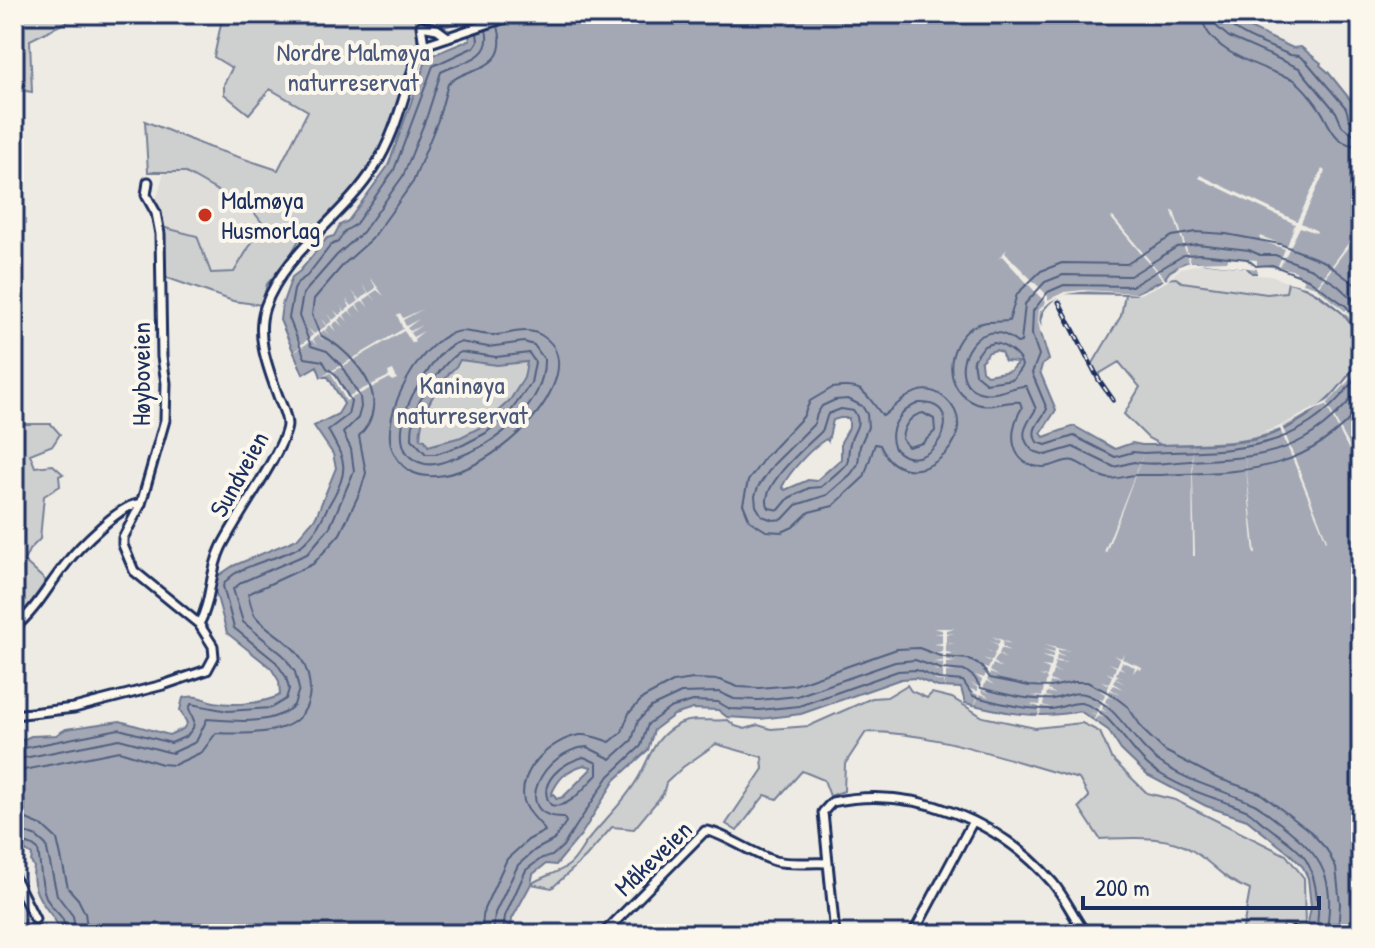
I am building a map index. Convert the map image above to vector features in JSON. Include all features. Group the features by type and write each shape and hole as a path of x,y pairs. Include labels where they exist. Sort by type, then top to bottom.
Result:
{"street":[{"name":"Sundveien","path":"424,45 517,14"},
{"name":"Sundveien","path":"199,624 207,607 209,586 221,548 285,431 285,416 260,337 265,307 297,257 355,195 374,168 398,121 412,71 424,45 421,26 437,29 448,37"},
{"name":"Høyboveien","path":"148,182 146,195 156,213 160,234 161,347 166,392 160,442 141,504 123,538 125,554 134,571 199,624"},
{"path":"14,628 29,616 64,565 106,522 131,503 141,504"},
{"path":"14,715 74,708 207,670 214,657 213,646 199,624"},
{"path":"835,934 823,812 832,802 869,798 906,800 934,806 973,821 1012,845 1053,883 1086,934"},
{"path":"913,934 973,821"},
{"name":"Måkeveien","path":"603,934 705,831 714,831 744,849 777,861 826,863"},
{"path":"14,877 35,919"},
{"path":"1060,934 1079,924"},
{"path":"1290,934 1302,934"}],"shaded area":[{"path":"173,165 267,216 246,301 164,274 164,231 156,201 164,171"},
{"path":"1199,262 1270,273 1288,282 1286,292 1267,294 1164,279 1170,271 1185,263"}],"green space":[{"path":"14,14 82,14 30,40 32,92 14,89"},
{"name":"Nordre Malmøya naturreservat","path":"223,14 415,14 418,46 384,141 356,187 303,241 299,240 287,261 267,284 262,305 233,301 162,276 158,226 197,236 211,273 234,272 263,224 253,211 184,172 148,172 145,121 208,147 278,170 308,111 270,89 249,114 224,94 224,84 232,68 214,57"},
{"path":"1176,278 1182,282 1267,294 1286,292 1288,282 1308,289 1343,313 1354,325 1363,347 1361,364 1337,394 1276,432 1234,442 1161,445 1148,438 1124,414 1140,387 1119,362 1097,375 1092,365 1121,316 1125,294 1135,294 1164,279"},
{"name":"Kaninøya naturreservat","path":"592,341 457,500 363,417 381,362"},
{"path":"14,424 51,424 60,434 53,445 30,454 35,467 53,465 63,474 59,476 60,486 44,496 40,539 29,550 24,561 46,581 30,607 14,622"},
{"path":"907,685 911,691 927,698 932,693 952,698 983,717 1035,728 1082,723 1100,732 1111,758 1147,793 1175,800 1286,855 1304,878 1305,929 1285,924 1278,934 1242,934 1250,890 1226,877 1193,851 1172,842 1148,838 1100,839 1079,807 1089,797 1079,779 947,742 894,733 866,732 845,764 844,791 830,796 824,780 802,771 777,799 765,795 737,831 726,824 763,769 762,757 716,744 666,783 663,794 634,829 612,827 586,857 552,888 531,884 572,862 631,790 660,739 679,724 697,720 728,720 745,729 758,725 771,729 809,726 872,698 887,697"},
{"path":"14,889 31,923 25,927 14,918"}],"water":[{"path":"429,14 1228,14 1243,25 1293,48 1301,47 1321,63 1357,108 1354,112 1361,116 1361,337 1341,312 1310,288 1271,273 1252,273 1246,267 1185,263 1170,271 1164,279 1135,294 1064,293 1046,306 1040,322 1049,360 1042,365 1040,372 1056,410 1041,433 1044,437 1074,426 1115,449 1132,443 1198,444 1253,440 1287,428 1317,409 1342,384 1361,354 1361,934 1306,934 1311,907 1308,878 1303,867 1290,854 1247,820 1206,806 1147,775 1121,750 1108,730 1080,711 1036,715 994,710 965,703 961,688 938,687 916,678 901,679 801,714 760,719 727,717 718,710 693,709 674,715 654,730 648,750 615,780 581,835 556,865 546,864 533,874 531,884 512,919 510,934 60,934 35,888 32,855 14,844 14,744 31,736 56,735 66,729 120,721 169,735 183,729 187,723 180,710 183,698 239,704 280,695 279,681 271,668 227,633 214,586 218,576 233,566 297,539 316,517 336,468 333,454 314,426 338,414 344,404 328,377 321,377 317,366 303,374 280,320 282,305 292,277 327,238 334,236 340,225 348,221 388,166 426,61 430,56 470,40 465,21 447,26 428,24","holes":["996,350 1001,352 1005,361 1018,362 1010,371 987,375 982,371 981,362 989,352","460,360 497,365 527,362 524,378 510,400 481,427 461,437 428,446 425,440 420,439 425,413 437,390","849,418 849,428 841,442 841,459 816,481 808,480 785,490 782,487 801,460 820,443 826,439 828,441 833,420","584,765 591,767 563,797 556,799 554,794 551,795 557,784 572,770"]}],"pier":[{"path":"1322,169 1325,171 1301,223 1317,231 1300,227 1280,267 1296,271 1305,278 1303,283 1316,287 1361,226 1317,288 1345,311 1361,299 1347,312 1361,328 1361,333 1349,317 1322,295 1305,286 1274,276 1257,275 1257,269 1204,263 1181,268 1166,282 1140,294 1088,291 1066,294 1051,301 1040,311 1039,320 1049,347 1038,321 1039,310 1046,302 1043,300 1039,304 1042,299 1002,256 998,259 1007,249 1005,253 1048,296 1048,300 1064,292 1084,290 1137,293 1164,281 1111,218 1166,280 1179,266 1189,262 1174,211 1191,262 1228,261 1228,258 1257,260 1257,265 1277,268 1285,249 1259,240 1260,236 1287,246 1295,224 1199,178 1200,175 1297,221"},
{"path":"370,277 384,296 377,290 371,294 377,302 371,295 364,300 369,308 363,301 357,305 362,313 356,306 350,311 355,317 349,311 344,315 348,322 343,316 338,320 343,327 337,321 332,325 336,332 330,325 325,330 330,336 324,330 319,334 324,341 318,335 313,339 317,346 312,340 295,352 300,346 296,340 302,344 313,335 308,328 314,334 326,326 321,319 327,325 332,321 327,314 333,320 338,316 334,310 339,315 344,311 340,305 345,311 350,307 346,299 352,306 359,301 352,291 360,300 368,293 362,284 369,293 376,288"},
{"path":"423,309 403,320 406,326 419,319 407,328 410,331 422,325 410,333 413,337 424,331 414,339 415,342 412,343 404,331 333,372 347,397 389,376 388,372 393,370 397,379 392,381 390,378 346,401 331,373 321,377 403,329 397,315 400,313 403,318"},
{"path":"1361,362 1355,374 1361,381 1353,376 1327,404 1361,467 1361,474 1326,405 1282,426 1326,541 1280,429 1258,434 1330,400"},
{"path":"1192,439 1195,556 1193,556"},
{"path":"1145,449 1106,553 1104,552"},
{"path":"1245,454 1256,554 1254,554"},
{"path":"933,628 955,628 946,630 946,633 955,634 946,634 946,643 955,644 946,644 946,652 956,654 946,654 946,661 956,662 946,663 946,670 956,671 946,672 946,680 955,681 945,681 945,689 943,681 933,681 943,679 943,671 933,670 943,669 943,663 933,662 943,661 943,654 933,654 943,652 942,645 933,644 942,643 942,634 933,633 942,633 942,630"},
{"path":"992,636 1012,644 1003,642 1002,646 1010,651 1001,648 999,654 1006,659 998,655 994,662 1002,668 993,664 990,671 999,676 990,673 987,680 995,685 986,681 983,689 991,693 982,690 989,697 980,694 974,707 978,695 968,689 978,691 971,683 979,687 982,680 975,675 984,678 987,671 979,666 988,669 991,662 983,658 992,661 995,654 986,650 995,653 998,645 990,641 998,644 1000,641"},
{"path":"1044,645 1070,651 1058,650 1058,654 1068,658 1057,655 1056,660 1067,663 1055,662 1053,670 1062,673 1053,671 1050,680 1059,684 1050,682 1048,690 1056,694 1047,692 1046,696 1055,699 1045,697 1043,705 1052,708 1042,706 1038,720 1039,707 1030,704 1040,705 1041,698 1032,695 1042,697 1044,687 1036,684 1045,686 1047,678 1038,675 1047,677 1049,669 1041,666 1051,667 1052,660 1041,656 1053,658 1053,654 1043,650 1054,653 1055,649"},
{"path":"1124,653 1122,659 1142,667 1141,670 1137,668 1133,673 1135,667 1122,662 1120,667 1125,670 1119,668 1116,674 1122,678 1115,678 1125,684 1115,679 1113,683 1123,689 1113,685 1111,689 1121,694 1110,690 1108,696 1113,698 1107,697 1105,702 1110,705 1104,703 1102,709 1107,712 1101,710 1099,715 1104,718 1098,716 1093,721 1096,715 1090,712 1096,714 1098,709 1093,706 1099,708 1102,701 1097,698 1103,700 1105,694 1098,689 1106,692 1109,685 1101,681 1109,683 1112,676 1106,672 1113,675 1116,667 1109,663 1117,666 1120,659 1113,655 1121,658"}],"railway":[{"path":"1059,302 1099,380 1113,400"}],"place":[{"name":"Malmøya Husmorlag","path":"205,215"}]}
